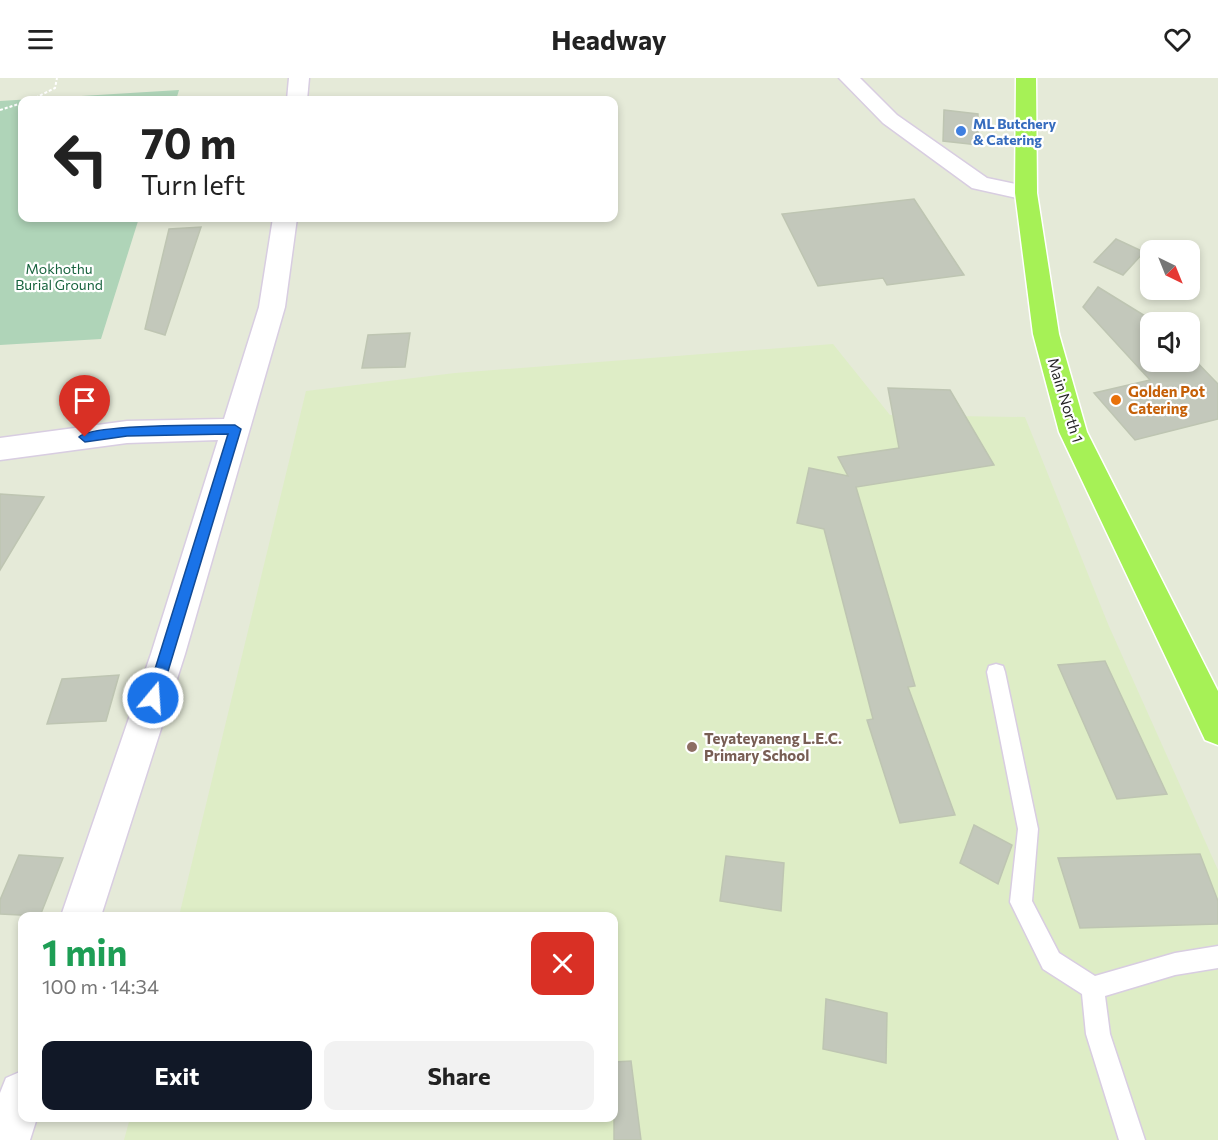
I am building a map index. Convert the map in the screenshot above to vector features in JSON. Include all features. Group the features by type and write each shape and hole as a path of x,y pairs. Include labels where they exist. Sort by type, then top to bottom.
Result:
{"main road":[{"name":"Main North 1","path":"1026,78 1026,193 1046,334 1072,432 1218,728"}],"street":[{"path":"297,96 299,78"},
{"path":"849,78 890,118 980,183 1026,193"},
{"path":"82,912 168,654 272,307 284,222"},
{"path":"0,449 127,432 235,429"},
{"path":"7,1140 18,1106"}],"lane":[{"path":"996,672 1028,829 1021,902 1051,961 1093,988 1175,964 1218,957"},
{"path":"1093,988 1098,1034 1132,1140"}],"path":[{"path":"39,96 55,88 57,78"},
{"path":"0,110 18,105"}],"shaded area":[{"name":"Teyateyaneng L.E.C. Primary School","path":"833,344 890,415 1025,417 1108,624 1218,870 1218,1140 124,1140 129,1122 618,1122 618,912 180,912 306,391 455,373"}],"green space":[{"name":"Mokhothu Burial Ground","path":"179,90 177,96 81,96"},
{"name":"Mokhothu Burial Ground","path":"18,100 18,222 138,222 101,339 0,345 0,101"}],"building":[{"path":"944,110 978,114 978,145 943,141"},
{"path":"914,199 964,275 887,285 883,278 818,286 782,214"},
{"path":"201,227 165,335 145,329 169,229"},
{"path":"1116,239 1140,250 1140,256 1123,275 1094,262"},
{"path":"1098,287 1140,313 1140,369 1083,307"},
{"path":"410,333 405,367 362,368 368,335"},
{"path":"1200,365 1218,384 1218,419 1135,440 1094,393 1150,380 1143,372 1200,372"},
{"path":"888,388 950,390 994,465 856,487 915,686 908,687 955,815 900,823 867,720 873,719 824,529 797,523 809,468 848,476 838,457 899,448"},
{"path":"0,494 44,497 0,570"},
{"path":"1105,661 1167,794 1117,799 1058,665"},
{"path":"119,675 106,721 47,724 62,679"},
{"path":"974,825 1012,845 998,884 960,863"},
{"path":"1200,854 1218,901 1218,924 1080,928 1058,858"},
{"path":"19,855 63,858 42,912 0,914 0,900"},
{"path":"726,856 784,863 781,911 720,901"},
{"path":"826,999 887,1013 886,1063 823,1049"},
{"path":"631,1061 641,1140 614,1140 614,1122 618,1122 618,1062"}],"place":[{"name":"ML Butchery & Catering","path":"961,131"},
{"name":"Golden Pot Catering","path":"1116,400"},
{"name":"Teyateyaneng L.E.C. Primary School","path":"692,747"}],"route":[{"path":"85,437 127,432 235,429 153,698"}]}
